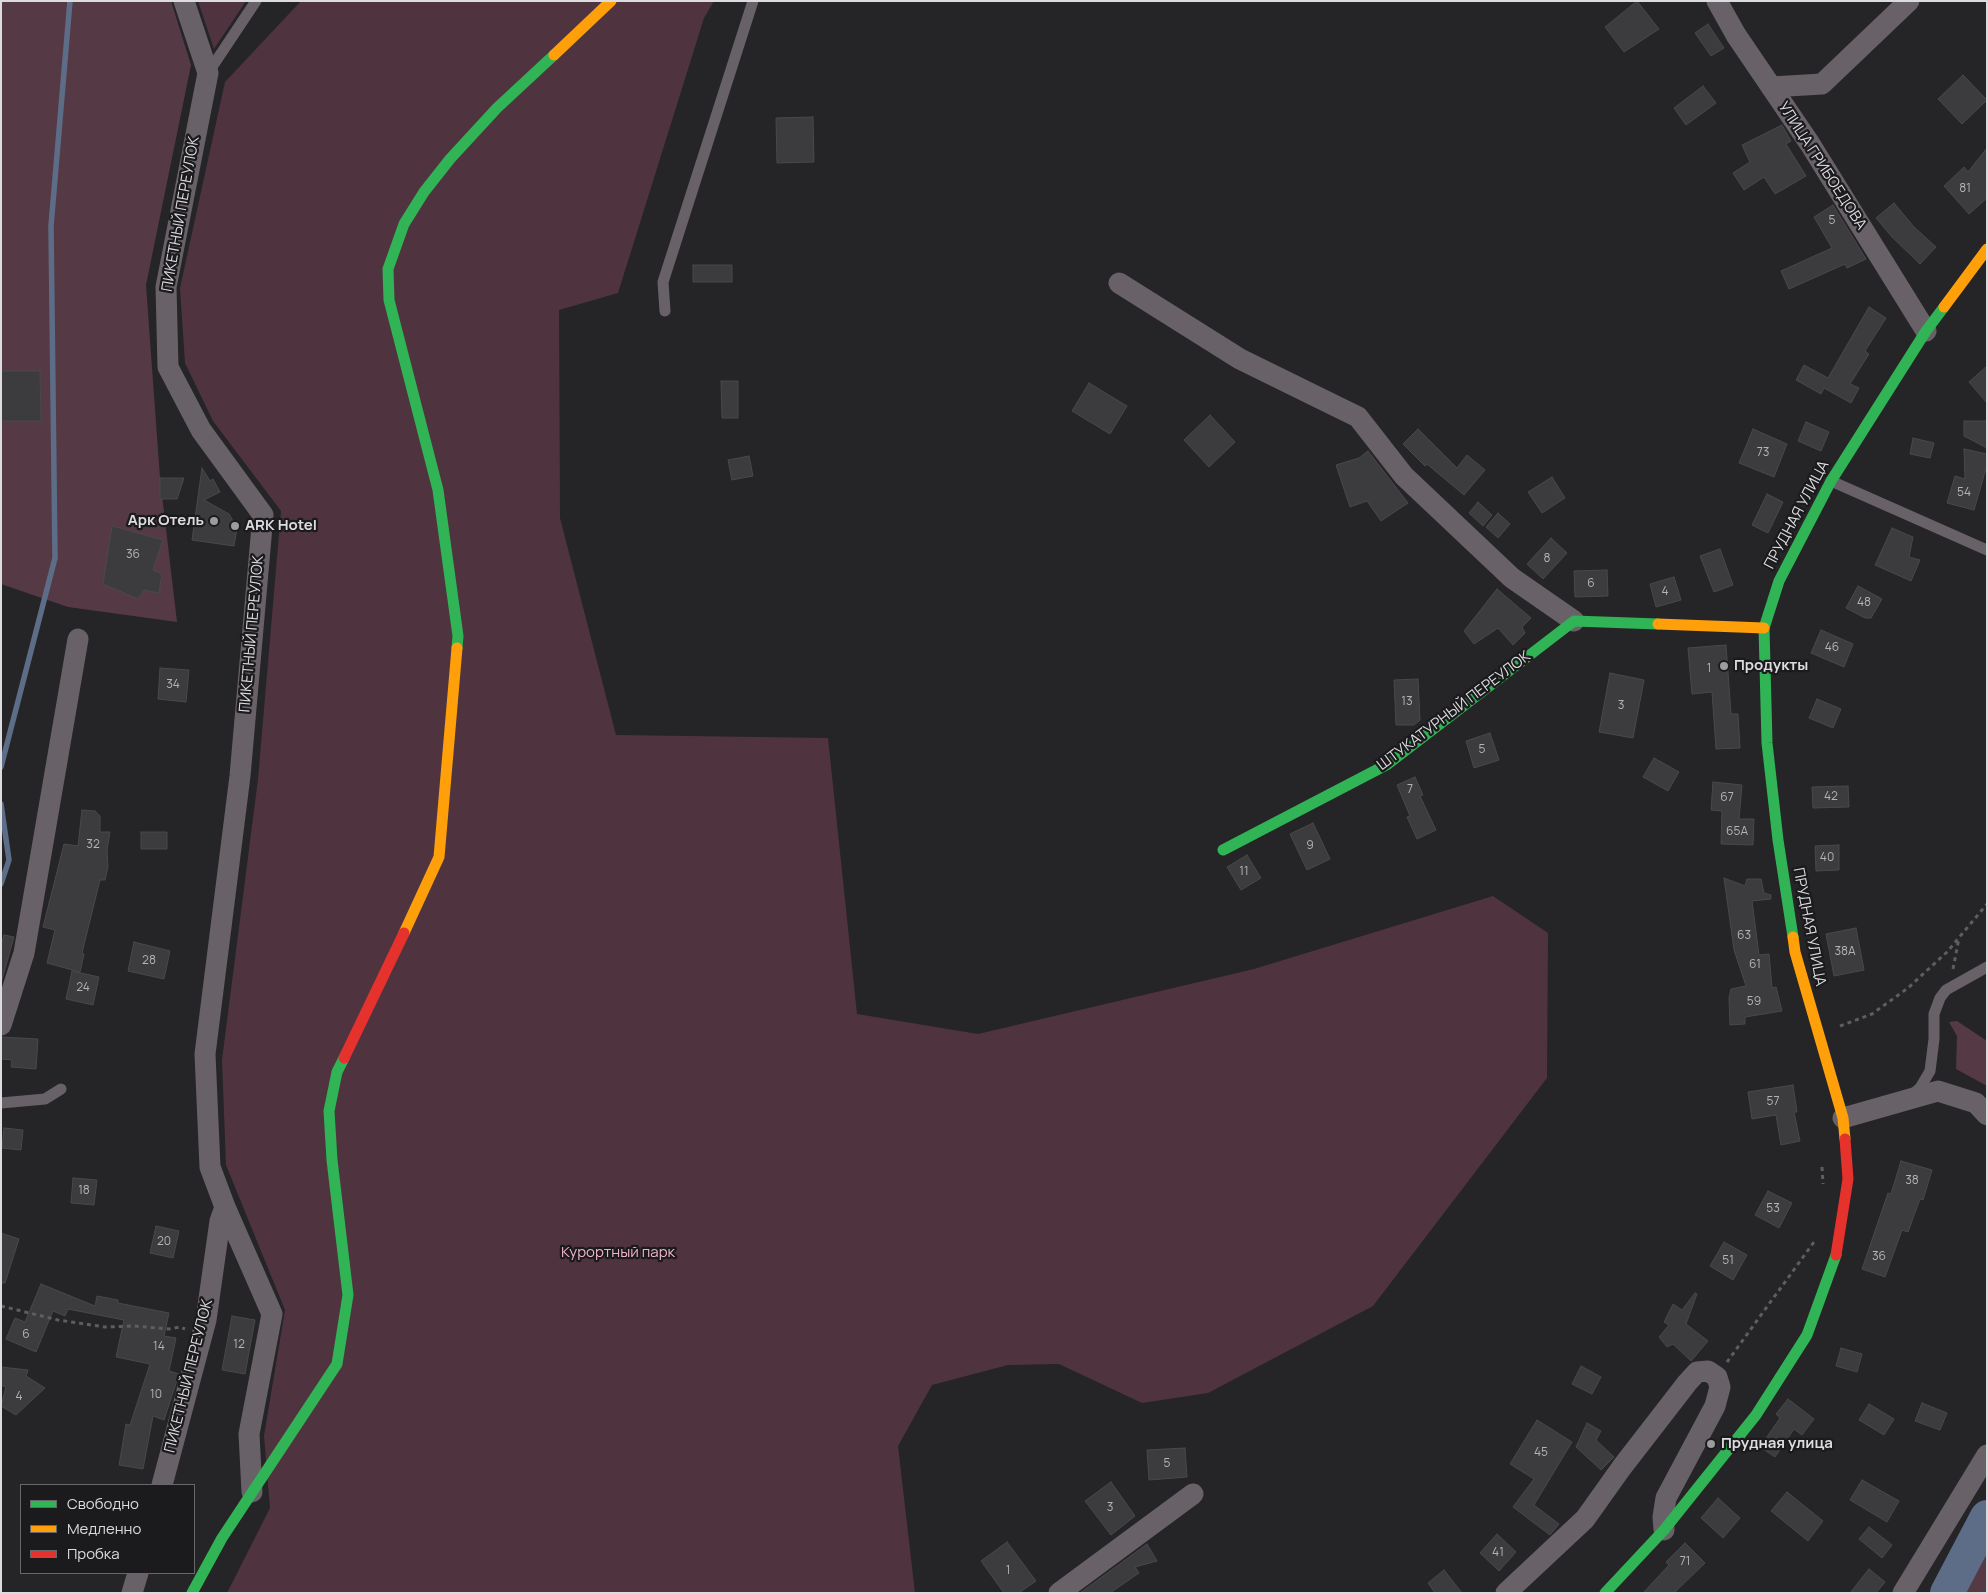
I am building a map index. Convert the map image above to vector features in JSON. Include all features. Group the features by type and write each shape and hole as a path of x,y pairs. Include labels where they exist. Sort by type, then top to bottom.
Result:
{"street":[{"name":"ПИКЕТНЫЙ ПЕРЕУЛОК","path":"184,1 208,73 166,287 168,367 201,430 262,515 240,776 205,1054 210,1168 272,1314 249,1434 252,1492"},
{"path":"192,1593 222,1538 338,1364 348,1295 332,1160 329,1111 333,1088 337,1072 383,979 439,857 458,636 438,490 389,300 388,269 404,224 424,192 450,159 497,108 611,1"},
{"name":"УЛИЦА ГРИБОЕДОВА","path":"1717,1 1736,35 1772,87 1926,331"},
{"path":"1772,87 1822,84 1909,1"},
{"name":"ПРУДНАЯ УЛИЦА","path":"1605,1593 1664,1530 1756,1415 1807,1335 1836,1254 1848,1179 1843,1118 1817,1034 1796,952 1778,840 1767,744 1764,628 1779,581 1830,481 1926,331 1987,249"},
{"path":"1119,283 1240,359 1358,417 1404,476 1512,578 1574,621 1764,628"},
{"name":"ШТУКАТУРНЫЙ ПЕРЕУЛОК","path":"1223,850 1388,764 1574,621"},
{"path":"1,1025 24,953 78,638"},
{"path":"1843,1118 1938,1091 1976,1103 1987,1115"},
{"name":"ПИКЕТНЫЙ ПЕРЕУЛОК","path":"162,1484 206,1320 220,1221 225,1207"},
{"path":"1506,1593 1586,1519 1622,1467 1697,1372 1708,1371 1717,1377 1720,1387 1716,1406 1666,1498 1662,1517 1664,1530"},
{"path":"1902,1593 1987,1455"},
{"path":"1059,1593 1193,1494"},
{"path":"132,1593 138,1574"}],"lane":[{"path":"208,73 256,1"},
{"path":"665,311 663,282 753,1"},
{"path":"1830,481 1987,550"},
{"path":"1907,1100 1920,1088 1930,1071 1934,1014 1940,998 1946,990 1987,967"},
{"path":"1,1103 45,1099 61,1089"}],"path":[{"path":"1817,1034 1872,1014 1908,988 1960,937 1987,904"},
{"path":"1946,990 1960,937"},
{"path":"1822,1160 1823,1189"},
{"path":"1717,1377 1818,1236"},
{"path":"1,1306 58,1320 104,1327 134,1326 169,1330 180,1327"}],"green space":[{"path":"198,1 246,1 214,49"},
{"name":"Курортный парк","path":"301,1 714,1 704,18 618,293 559,310 560,518 616,735 828,738 857,1014 978,1034 1254,969 1493,896 1548,933 1547,1078 1373,1306 1208,1393 1142,1403 1059,1364 1008,1365 932,1385 898,1446 915,1593 227,1593 270,1508 264,1436 285,1310 226,1165 222,1060 258,779 281,511 213,421 185,363 180,288 225,82"}],"shaded area":[{"path":"1,1 171,1 191,65 146,285 160,478 177,622 68,607 1,584"},
{"path":"1957,1021 1987,1041 1987,1086 1956,1069 1957,1036 1949,1022"},
{"path":"1987,1533 1987,1593 1930,1593 1939,1579 1967,1571"}],"building":[{"path":"1637,1 1659,29 1624,52 1605,27"},
{"path":"1708,24 1724,48 1711,56 1695,33"},
{"path":"1963,75 1987,100 1962,124 1938,99"},
{"path":"1703,86 1716,103 1686,125 1674,108"},
{"path":"813,117 814,162 777,163 776,118"},
{"path":"1782,125 1791,141 1786,144 1806,176 1775,194 1764,177 1744,190 1733,173 1750,162 1742,145"},
{"path":"1987,148 1987,198 1969,214 1944,186 1964,167 1968,172"},
{"path":"1894,203 1914,227 1936,247 1920,264 1892,237 1876,218"},
{"path":"1833,205 1866,259 1847,268 1845,264 1789,289 1781,271 1832,248 1814,217"},
{"path":"693,265 732,265 732,282 693,282"},
{"path":"1869,307 1886,318 1865,351 1869,354 1850,384 1859,388 1851,403 1824,388 1821,394 1796,380 1804,365 1828,378"},
{"path":"1987,366 1987,403 1969,382"},
{"path":"1,371 40,371 41,421 1,421"},
{"path":"721,381 738,381 738,418 722,418"},
{"path":"1089,383 1127,406 1110,434 1072,411"},
{"path":"1210,415 1235,442 1209,467 1184,440"},
{"path":"1964,421 1987,421 1987,448 1964,436"},
{"path":"1806,422 1829,432 1821,451 1798,441"},
{"path":"1418,429 1457,468 1467,455 1485,470 1464,495 1427,464 1425,466 1403,444"},
{"path":"1753,429 1787,444 1774,477 1739,463"},
{"path":"1913,438 1934,443 1930,458 1910,454"},
{"path":"1964,449 1987,454 1987,465 1974,510 1947,503 1955,476 1965,479"},
{"path":"1368,451 1408,503 1381,521 1367,501 1350,507 1336,465 1359,458"},
{"path":"749,456 753,476 732,480 728,460"},
{"name":"Арк Отель","path":"202,468 210,481 213,479 220,492 204,500 229,514 237,528 234,546 192,540"},
{"path":"1552,477 1565,498 1542,513 1528,492"},
{"path":"160,478 184,478 177,499 160,499"},
{"path":"1767,494 1783,502 1768,533 1752,525"},
{"path":"1478,502 1492,515 1483,526 1469,513"},
{"path":"1498,513 1510,524 1498,538 1486,527"},
{"path":"112,526 163,540 153,570 162,574 159,593 144,590 138,599 103,584"},
{"path":"1892,528 1913,537 1909,557 1920,560 1911,581 1875,565"},
{"path":"1551,538 1567,553 1543,579 1527,564"},
{"path":"1720,549 1733,585 1714,592 1700,556"},
{"path":"1607,570 1608,596 1575,597 1574,571"},
{"path":"1674,577 1681,600 1656,607 1650,584"},
{"path":"1858,586 1882,599 1871,618 1865,618 1846,608"},
{"path":"1497,589 1531,618 1522,627 1525,633 1513,645 1498,628 1474,644 1464,631"},
{"path":"1821,630 1853,644 1844,667 1811,653"},
{"path":"1726,645 1731,714 1738,714 1740,748 1716,749 1712,692 1692,694 1688,648"},
{"path":"160,668 189,670 186,702 158,699"},
{"path":"1610,673 1644,680 1633,738 1599,732"},
{"path":"1418,679 1420,720 1414,725 1396,725 1394,680"},
{"path":"1817,699 1841,709 1833,728 1809,718"},
{"path":"1490,733 1499,760 1474,768 1466,741"},
{"path":"1654,758 1679,772 1668,791 1643,777"},
{"path":"1415,777 1423,795 1420,796 1436,830 1417,839 1407,817 1410,816 1397,785"},
{"path":"1713,782 1742,785 1739,819 1754,819 1753,845 1721,844 1722,811 1711,810"},
{"path":"1848,786 1849,807 1813,808 1812,787"},
{"path":"82,810 95,811 100,816 100,832 110,832 107,850 108,867 105,880 100,880 82,953 84,954 80,972 47,963 55,930 43,927 64,844 78,846"},
{"path":"1313,823 1330,859 1307,870 1290,834"},
{"path":"141,832 167,832 167,849 141,849"},
{"path":"1839,845 1839,870 1816,871 1815,846"},
{"path":"1247,855 1261,878 1241,890 1227,867"},
{"path":"1724,878 1745,886 1747,879 1761,879 1764,893 1771,895 1771,899 1752,901 1759,955 1769,954 1772,988 1776,987 1782,1011 1745,1017 1745,1024 1730,1025 1729,998 1731,989 1746,986 1734,950"},
{"path":"1856,928 1864,970 1834,976 1826,934"},
{"path":"4,935 14,937 1,983 1,946"},
{"path":"134,942 170,951 164,979 128,971"},
{"path":"72,971 99,977 93,1005 66,999"},
{"path":"1,1037 38,1039 36,1069 11,1067 12,1060 1,1059"},
{"path":"1793,1085 1797,1112 1794,1112 1800,1141 1781,1145 1776,1115 1752,1119 1748,1092"},
{"path":"4,1128 23,1130 21,1150 2,1148"},
{"path":"1901,1161 1932,1170 1923,1200 1920,1199 1908,1232 1902,1230 1885,1277 1862,1269 1888,1193 1891,1194"},
{"path":"73,1178 97,1180 94,1205 71,1203"},
{"path":"1768,1191 1792,1203 1779,1228 1755,1215"},
{"path":"156,1226 179,1231 173,1258 150,1253"},
{"path":"1,1233 19,1239 5,1283 1,1283"},
{"path":"1724,1242 1747,1255 1733,1280 1710,1266"},
{"path":"41,1284 95,1306 97,1296 118,1300 118,1303 169,1313 164,1336 176,1338 169,1371 179,1374 164,1420 153,1416 143,1469 119,1465 126,1424 130,1425 150,1364 116,1357 124,1320 68,1309 65,1316 53,1311 36,1352 6,1339 15,1318 25,1322"},
{"path":"1695,1293 1697,1294 1686,1324 1708,1341 1691,1361 1673,1344 1667,1347 1659,1337 1669,1325 1664,1322 1673,1304 1682,1310"},
{"path":"232,1316 255,1320 245,1374 222,1370"},
{"path":"1841,1348 1862,1354 1857,1372 1836,1366"},
{"path":"1581,1366 1601,1377 1592,1394 1572,1384"},
{"path":"1,1367 28,1370 26,1376 45,1388 16,1415 1,1406 6,1387 1,1385"},
{"path":"1788,1399 1814,1419 1802,1435 1794,1429 1775,1457 1760,1447 1780,1418 1776,1414"},
{"path":"1922,1403 1947,1413 1940,1430 1915,1421"},
{"path":"1869,1404 1894,1419 1884,1435 1859,1420"},
{"path":"1537,1420 1572,1442 1534,1505 1559,1524 1550,1535 1513,1507 1534,1479 1510,1464"},
{"path":"1587,1423 1601,1431 1596,1440 1614,1457 1601,1470 1576,1447"},
{"path":"1185,1448 1187,1477 1149,1480 1147,1450"},
{"path":"1862,1480 1899,1501 1887,1522 1850,1500"},
{"path":"1111,1482 1135,1516 1111,1535 1085,1501"},
{"path":"1787,1492 1823,1521 1808,1541 1771,1511"},
{"path":"1718,1498 1740,1518 1723,1538 1701,1518"},
{"path":"1869,1527 1892,1545 1882,1558 1859,1539"},
{"path":"1497,1534 1516,1552 1499,1571 1480,1553"},
{"path":"1007,1542 1036,1581 1019,1593 1004,1593 981,1561"},
{"path":"1685,1543 1705,1563 1674,1593 1643,1593 1669,1565 1666,1562"},
{"path":"1147,1544 1157,1561 1135,1567 1139,1573 1110,1593 1080,1593"},
{"path":"1869,1569 1885,1582 1876,1593 1850,1593"},
{"path":"1444,1570 1462,1593 1435,1593 1428,1583"}],"waterway":[{"path":"1,767 55,558 51,226 70,1"},
{"path":"1,804 9,860 1,884"},
{"path":"1947,1593 1987,1517"}],"traffic: fast":[{"path":"457,648 458,636 438,490 389,300 388,269 404,224 424,192 450,159 497,108 554,55"},
{"path":"1793,937 1778,840 1767,743 1764,628 1779,581 1831,481 1926,331 1944,307"},
{"path":"1223,850 1388,764 1574,621 1658,624"},
{"path":"192,1593 222,1538 337,1364 348,1295 332,1160 329,1111 337,1072 344,1058"},
{"path":"1605,1593 1664,1530 1756,1415 1807,1335 1836,1255"}],"traffic: slow":[{"path":"554,55 611,1"},
{"path":"1944,307 1987,249"},
{"path":"1658,624 1764,628"},
{"path":"404,933 439,857 457,648"},
{"path":"1793,937 1795,952 1843,1118 1845,1139"}],"traffic: jam":[{"path":"344,1058 404,933"},
{"path":"1836,1255 1848,1179 1845,1139"}],"place":[{"name":"Арк Отель","path":"214,521"},
{"name":"ARK Hotel","path":"235,526"},
{"name":"Продукты","path":"1724,666"},
{"name":"Прудная улица","path":"1711,1444"}]}
